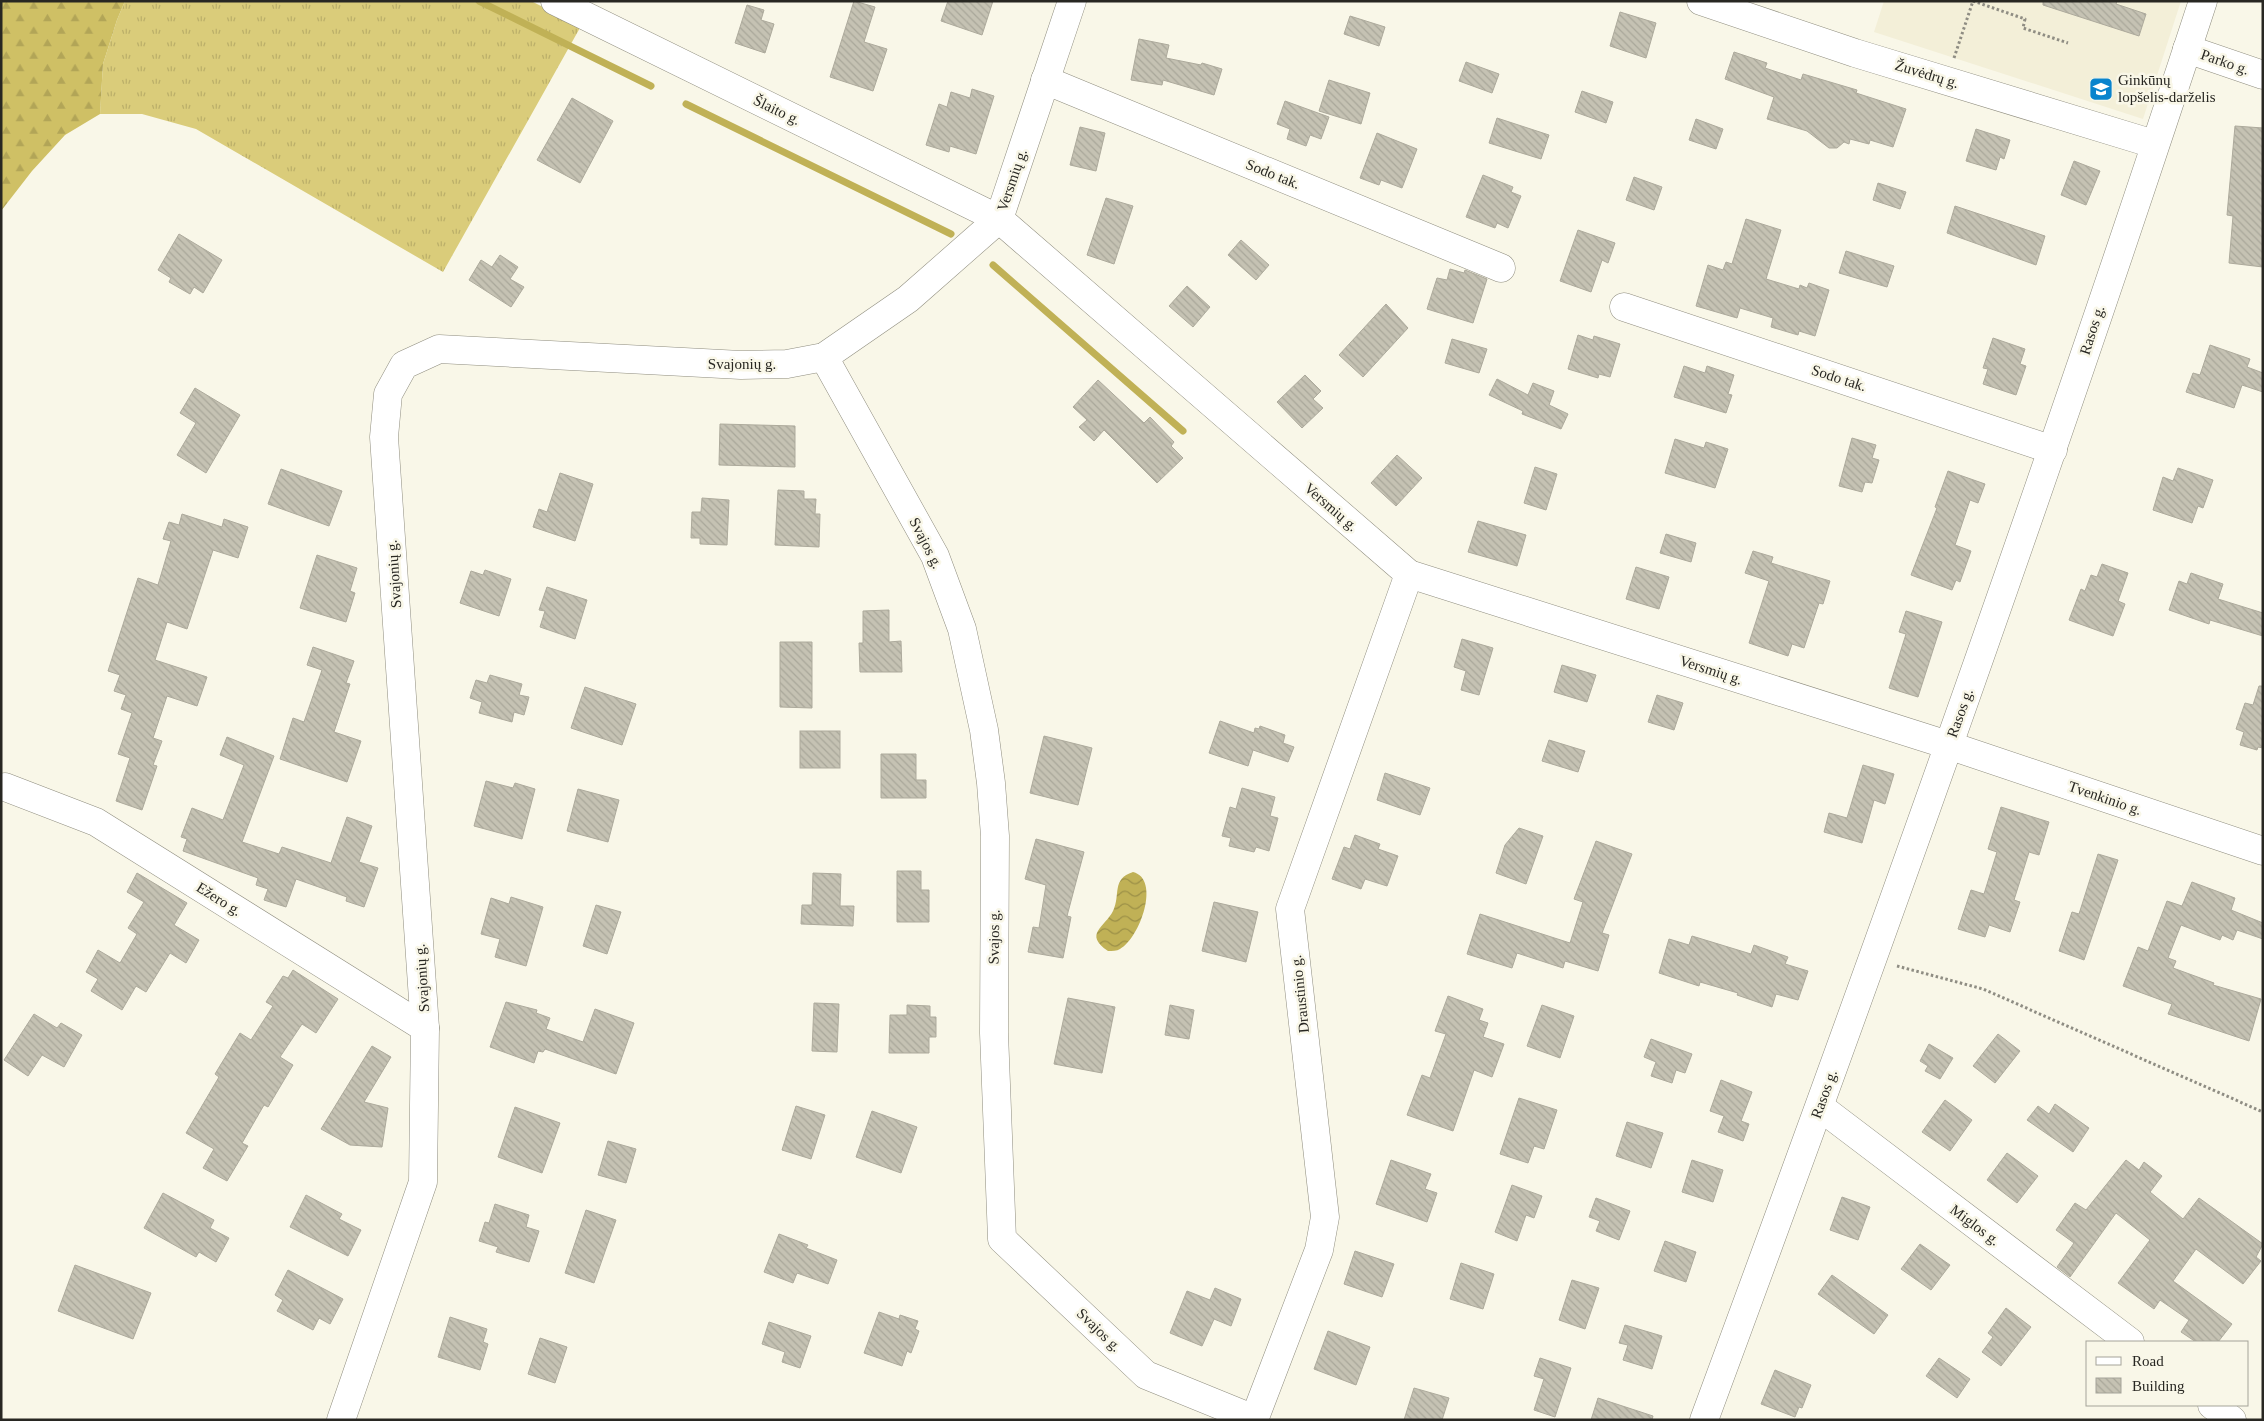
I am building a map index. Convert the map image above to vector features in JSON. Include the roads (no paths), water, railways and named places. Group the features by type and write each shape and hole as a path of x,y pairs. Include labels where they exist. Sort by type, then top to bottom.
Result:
{"street":[{"name":"Šlaito g.","path":"555,1 999,219"},
{"name":"Versmių g.","path":"1072,1 999,219 1409,574 1948,745"},
{"name":"Žuvėdrų g.","path":"1701,1 1856,53 2154,144"},
{"name":"Rasos g.","path":"1704,1420 1820,1107 2053,450 2202,1"},
{"name":"Parko g.","path":"2187,49 2263,75"},
{"name":"Sodo tak.","path":"1045,80 1501,268"},
{"name":"Svajonių g.","path":"342,1420 423,1182 425,1028 384,437 388,394 404,365 439,349 741,365 787,364 824,357 908,299 999,219"},
{"name":"Sodo tak.","path":"1624,307 2053,450"},
{"name":"Svajos g.","path":"824,357 935,556 962,629 984,730 991,782 995,836 994,1033 1002,1240 1146,1376 1254,1419"},
{"name":"Draustinio g.","path":"1254,1419 1319,1250 1324,1217 1290,908 1409,574"},
{"name":"Tvenkinio g.","path":"1948,745 2263,851"},
{"name":"Ežero g.","path":"5,787 96,822 425,1028"},
{"name":"Miglos g.","path":"1820,1107 2129,1341"},
{"path":"2213,1406 2232,1420"}],"water":[{"path":"1133,872 1141,877 1146,885 1146,897 1140,922 1127,943 1119,950 1108,951 1097,940 1096,935 1113,911 1119,883 1126,875"}],"waterway":[{"path":"479,1 651,86"},
{"path":"686,104 951,234"},
{"path":"993,265 1183,431"}],"place":[{"name":"Ginkūnų lopšelis-darželis","path":"2101,89"}]}
